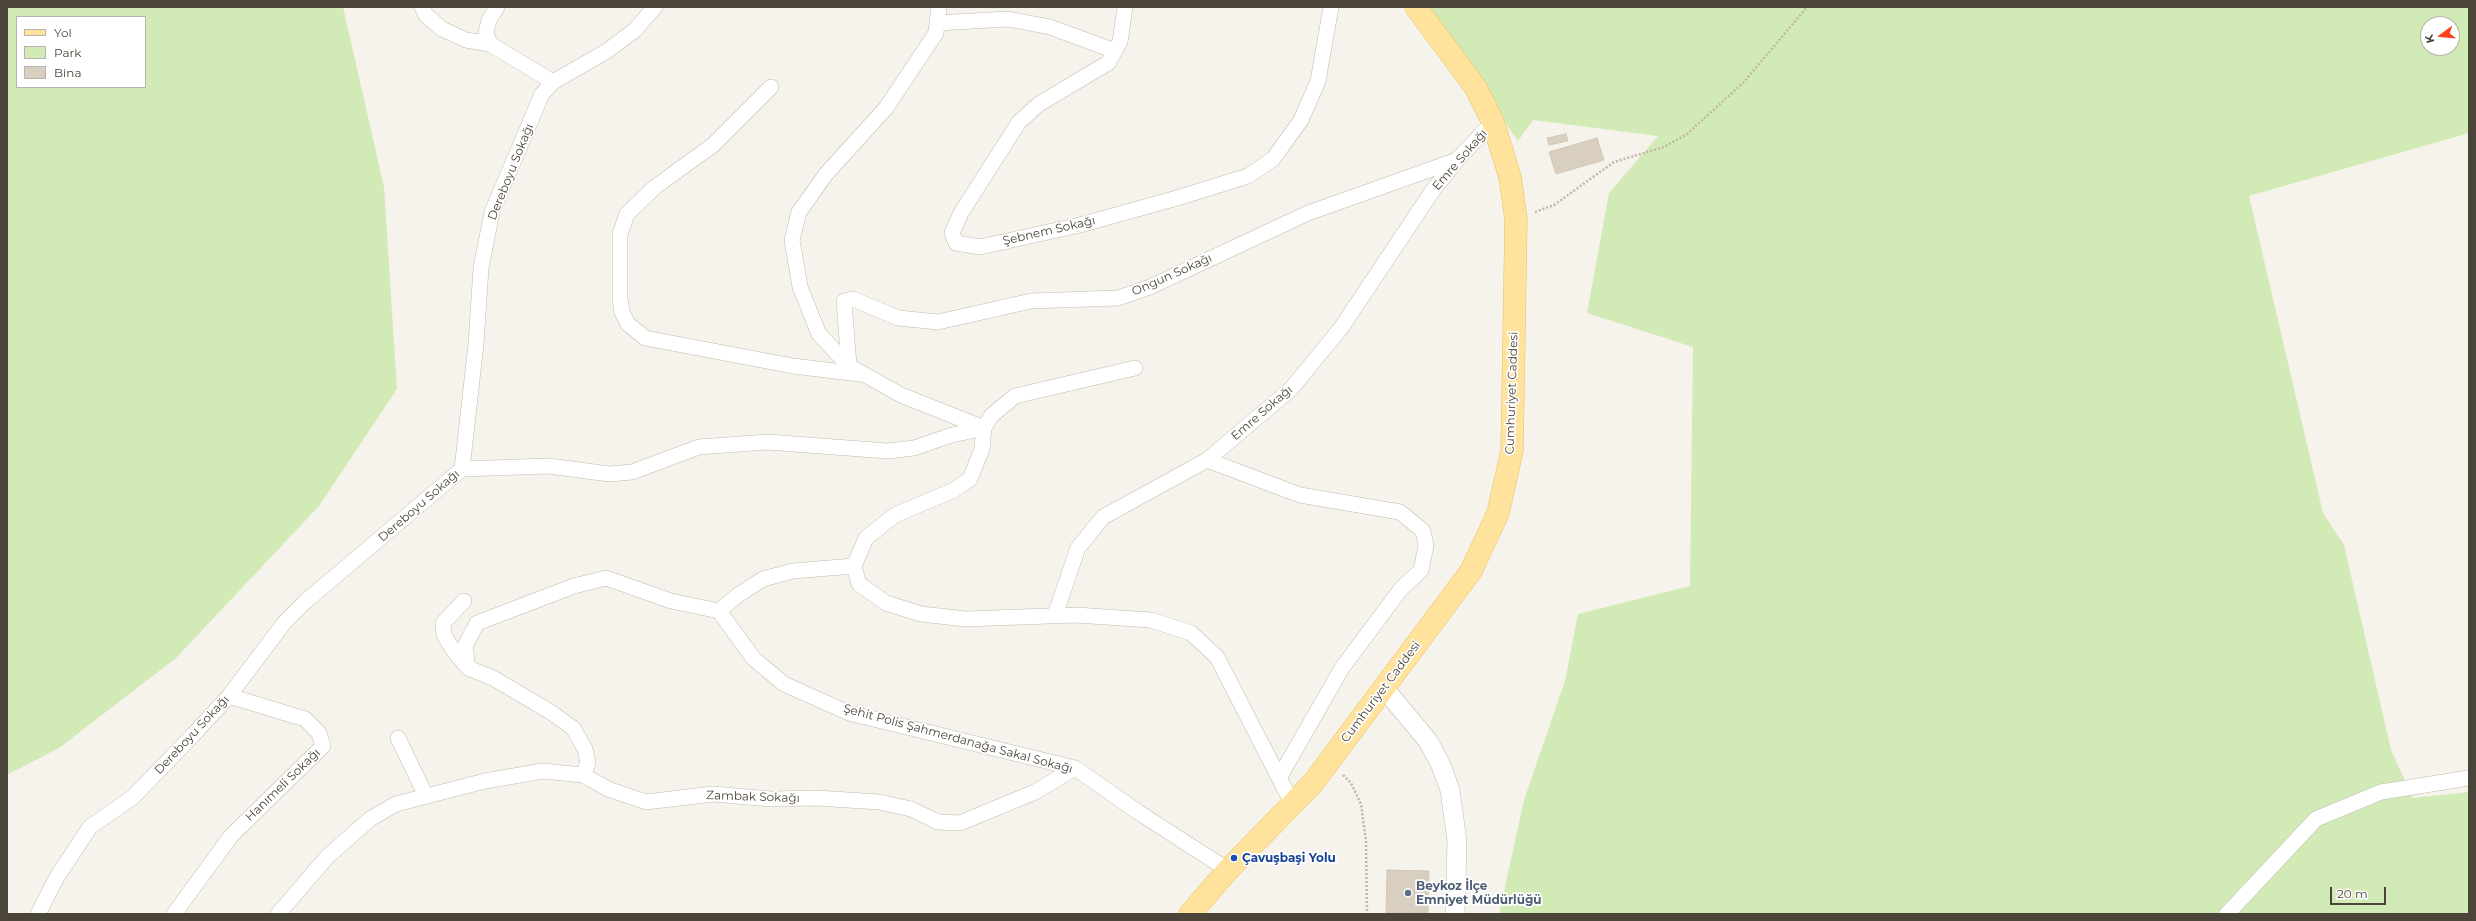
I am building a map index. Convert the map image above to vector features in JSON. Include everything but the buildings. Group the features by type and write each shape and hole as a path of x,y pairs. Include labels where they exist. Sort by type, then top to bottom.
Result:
{"main road":[{"name":"Cumhuriyet Caddesi","path":"1190,914 1228,870 1293,805 1329,762 1471,571 1498,513 1512,452 1516,219 1510,176 1493,122 1476,88 1416,7"}],"street":[{"path":"422,7 426,15 442,29 466,40 490,44 553,82"},
{"path":"490,44 486,33 489,20 497,7"},
{"name":"Dereboyu Sokağı","path":"38,914 57,877 90,827 133,797 229,696 284,623 462,469 476,344 481,268 492,212 542,94 553,82 607,51 635,30 655,7"},
{"path":"939,7 936,33 886,108 826,174 799,212 792,240 800,287 818,334 849,366 901,395 984,428"},
{"name":"Şebnem Sokağı","path":"1125,7 1120,42 1108,63 1039,104 1019,122 961,213 952,233 956,242 980,247 1080,225 1177,198 1248,176 1273,159 1300,120 1318,81 1331,7"},
{"path":"937,22 1008,19 1050,27 1115,51"},
{"path":"771,87 713,145 655,187 627,214 620,234 620,298 622,312 628,324 645,338 793,366 864,374"},
{"name":"Emre Sokağı","path":"1055,616 1078,548 1103,517 1206,460 1291,390 1341,328 1433,190 1457,160 1493,122"},
{"name":"Ongun Sokağı","path":"849,366 844,301 853,299 898,318 938,322 1030,301 1118,298 1150,287 1308,212 1457,160"},
{"path":"1135,368 1015,396 991,416 984,428 982,448 970,479 954,490 895,515 866,538 854,566 859,584 886,603 921,614 966,619 1076,615 1151,620 1191,633 1217,657 1293,805"},
{"path":"462,469 549,466 609,474 632,472 699,447 767,442 888,450 914,448 952,435 984,428"},
{"path":"1206,460 1300,495 1400,512 1423,531 1426,546 1421,570 1401,589 1342,668 1279,778"},
{"path":"468,668 465,646 477,623 574,586 606,578 671,601 719,611 738,595 763,579 793,571 854,566"},
{"path":"464,600 443,624 444,635 452,650 468,668 493,678 550,711 572,728 585,750 588,762 583,775"},
{"name":"Şehit Polis Şahmerdanağa Sakal Sokağı","path":"719,611 754,659 784,684 849,713 1075,768 1138,812 1228,870"},
{"path":"1384,688 1428,741 1440,764 1450,790 1457,841 1455,914"},
{"name":"Hanımeli Sokağı","path":"174,914 231,836 323,746 319,733 305,719 229,696"},
{"path":"398,738 426,796"},
{"name":"Zambak Sokağı","path":"278,914 328,856 370,819 396,804 485,781 544,771 583,775 608,789 646,802 713,794 771,799 816,798 879,802 911,809 938,822 960,823 1035,792 1075,768"},
{"path":"2227,914 2316,819 2381,792 2469,778"}],"path":[{"path":"1516,219 1554,205 1614,162 1664,147 1687,134 1744,83 1807,7"},
{"path":"1329,762 1351,783 1361,804 1366,841 1367,914"}],"green space":[{"path":"7,7 343,7 384,187 397,389 319,506 176,658 59,748 7,775"},
{"path":"1424,7 2469,7 2469,133 2249,196 2323,513 2344,545 2391,750 2413,798 2469,792 2469,914 1499,914 1524,800 1565,681 1578,614 1690,586 1693,347 1587,313 1609,193 1658,136 1533,120 1518,141"}],"place":[{"name":"Çavuşbaşi Yolu","path":"1234,858"},
{"name":"Beykoz İlçe Emniyet Müdürlüğü","path":"1408,893"}]}
